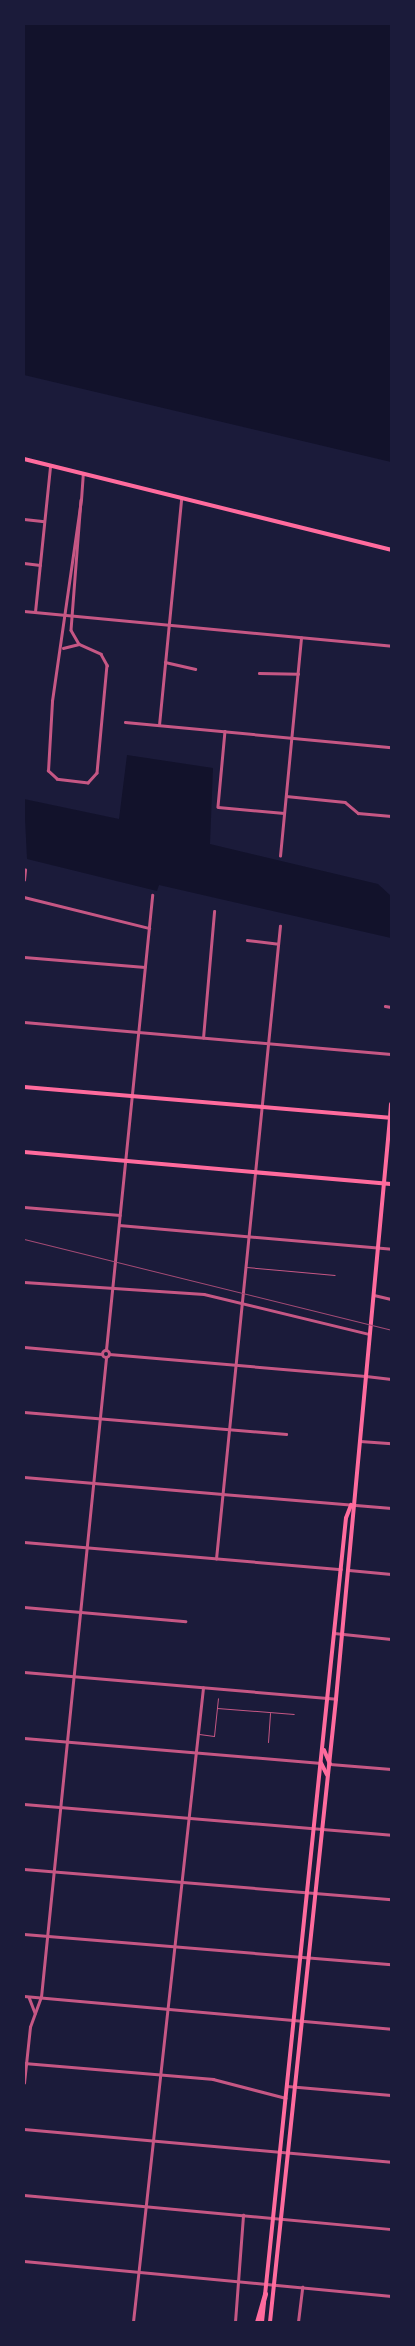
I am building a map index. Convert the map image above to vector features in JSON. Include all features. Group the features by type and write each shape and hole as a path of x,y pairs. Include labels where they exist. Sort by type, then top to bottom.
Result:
{"highway":[{"path":"256,2322 265,2294"}],"main road":[{"path":"24,459 391,550"},
{"path":"24,1087 391,1118"},
{"path":"262,2322 302,1956 342,1557 351,1505 365,1376 391,1104"},
{"path":"24,1152 391,1184"},
{"path":"270,2322 330,1764 349,1570 351,1505"},
{"path":"342,1557 349,1570"},
{"path":"341,1569 348,1580"},
{"path":"323,1743 330,1764"},
{"path":"321,1763 328,1782"}],"street":[{"path":"35,612 50,466"},
{"path":"78,644 71,630 83,474"},
{"path":"159,725 181,499"},
{"path":"62,648 78,644 101,654 107,665 97,773 88,783 61,780 48,771 48,746 81,500"},
{"path":"24,519 44,521"},
{"path":"24,563 40,565"},
{"path":"24,611 391,646"},
{"path":"280,856 301,638"},
{"path":"165,662 195,669"},
{"path":"259,673 298,674"},
{"path":"124,722 391,747"},
{"path":"225,731 218,807 284,813"},
{"path":"286,796 345,802 358,813 391,816"},
{"path":"24,880 25,870"},
{"path":"102,1354 106,1350 113,1290 152,895"},
{"path":"24,897 149,928"},
{"path":"203,1038 214,911"},
{"path":"216,1559 260,1107 280,926"},
{"path":"247,940 278,944"},
{"path":"24,957 145,967"},
{"path":"385,1006 391,1007"},
{"path":"24,1022 391,1054"},
{"path":"24,1207 120,1215"},
{"path":"119,1225 391,1249"},
{"path":"24,1282 113,1290 204,1294 369,1334"},
{"path":"373,1294 391,1299"},
{"path":"24,1347 102,1354 106,1358"},
{"path":"106,1350 109,1354 391,1379"},
{"path":"24,2083 25,2063 35,2014 41,1998 106,1358 109,1354"},
{"path":"24,1412 286,1434"},
{"path":"358,1440 391,1443"},
{"path":"24,1477 391,1508"},
{"path":"24,1542 341,1569"},
{"path":"349,1570 391,1574"},
{"path":"24,1607 185,1621"},
{"path":"334,1633 391,1638"},
{"path":"24,1672 336,1699"},
{"path":"133,2322 147,2206 151,2140 158,2075 177,1946 203,1688"},
{"path":"24,1738 321,1763"},
{"path":"330,1764 391,1769"},
{"path":"24,1804 190,1816 391,1834"},
{"path":"24,1869 391,1899"},
{"path":"24,1934 391,1964"},
{"path":"26,1996 391,2028"},
{"path":"26,1996 35,2014"},
{"path":"25,2063 220,2080 286,2098"},
{"path":"287,2086 391,2095"},
{"path":"24,2129 391,2162"},
{"path":"24,2195 391,2229"},
{"path":"235,2322 244,2215"},
{"path":"24,2261 391,2296"},
{"path":"298,2322 302,2287"}],"lane":[{"path":"245,1267 335,1274"},
{"path":"198,1734 214,1736 218,1698"},
{"path":"217,1708 294,1714"},
{"path":"268,1742 270,1712"}],"shaded area":[{"path":"24,24 391,24 391,462 24,375"},
{"path":"127,755 213,768 210,844 378,884 391,896 391,938 159,885 157,891 27,859 24,799 119,819"}],"railway":[{"path":"24,1239 391,1330"}]}
